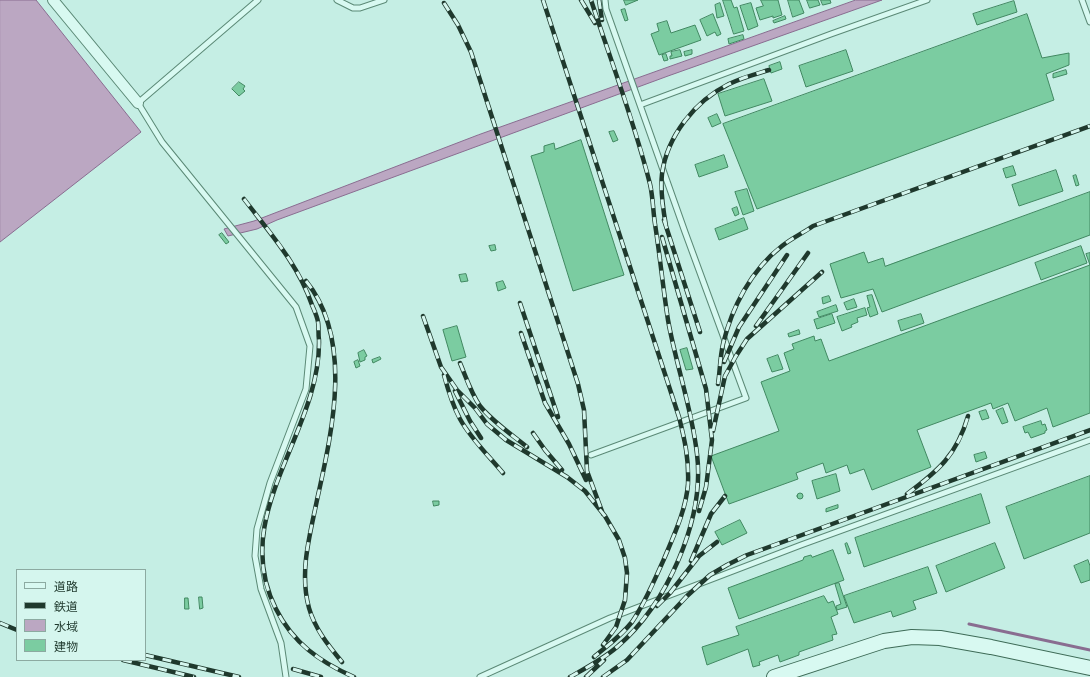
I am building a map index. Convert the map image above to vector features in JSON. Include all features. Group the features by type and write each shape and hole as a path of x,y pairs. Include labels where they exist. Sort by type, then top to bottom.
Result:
{"street":[{"path":"53,0 138,103"},
{"path":"774,677 884,641 912,637 940,638 984,645 1090,668"}],"lane":[{"path":"258,0 138,103 162,142 296,307 310,346 306,389 270,483 257,529 255,556 261,589 281,643 286,677"},
{"path":"337,0 353,8 360,8 384,0"},
{"path":"592,455 746,398 640,105 606,9 605,0"},
{"path":"640,105 927,0"},
{"path":"1082,0 1090,22"},
{"path":"480,677 610,618 809,542 1090,440"}],"water":[{"path":"0,0 36,0 141,132 0,242"},
{"path":"856,0 882,0 668,76 277,220 257,229 228,236 224,229 254,221 478,135"}],"building":[{"path":"624,0 638,0 626,5"},
{"path":"723,0 731,0 734,8 737,7 744,31 734,34"},
{"path":"761,0 778,0 782,15 760,20 756,8 763,6"},
{"path":"788,0 799,0 804,13 793,17"},
{"path":"807,0 818,0 820,5 810,8"},
{"path":"821,0 830,0 831,3 823,5"},
{"path":"1014,1 1017,12 977,25 973,14"},
{"path":"720,3 724,16 717,18 715,5"},
{"path":"751,3 758,26 748,30 740,6"},
{"path":"625,9 628,20 625,21 621,10"},
{"path":"713,14 721,34 717,36 715,32 707,36 700,20"},
{"path":"1027,14 1042,58 1069,53 1069,65 1046,74 1054,100 757,209 723,124"},
{"path":"785,16 786,19 774,23 773,21"},
{"path":"667,21 671,33 695,25 701,40 659,55 651,34 659,31 657,24"},
{"path":"743,35 744,39 729,44 728,39"},
{"path":"680,50 682,56 670,59 670,56 672,56 671,52"},
{"path":"692,50 692,54 685,56 684,52"},
{"path":"846,50 853,71 806,87 799,66"},
{"path":"666,54 668,60 664,61 662,55"},
{"path":"780,62 782,69 771,73 769,66"},
{"path":"1066,70 1067,74 1053,78 1053,74"},
{"path":"764,79 772,101 725,116 718,94"},
{"path":"239,82 245,86 243,89 245,91 239,96 232,89"},
{"path":"717,114 721,123 712,127 708,118"},
{"path":"614,131 618,140 613,142 609,132"},
{"path":"581,140 624,275 573,291 531,156 544,152 544,146 554,143 555,149"},
{"path":"724,155 728,167 699,177 695,165"},
{"path":"1013,166 1016,175 1006,178 1003,169"},
{"path":"1056,170 1063,191 1019,206 1012,185"},
{"path":"1076,175 1079,185 1076,186 1073,176"},
{"path":"747,189 754,211 743,215 735,192"},
{"path":"1090,192 1090,235 882,312 873,289 841,298 830,264 864,252 868,263 883,258 885,266"},
{"path":"737,207 739,214 735,216 732,209"},
{"path":"744,218 748,229 719,240 715,229"},
{"path":"222,233 229,242 226,244 219,235"},
{"path":"495,245 496,250 491,251 489,246"},
{"path":"1081,246 1087,263 1041,280 1035,263"},
{"path":"1090,253 1090,265 1086,254"},
{"path":"1090,265 1090,413 1053,427 1047,408 1015,421 1008,403 993,409 991,403 917,430 931,467 872,490 864,469 850,474 847,465 826,473 823,463 796,473 798,479 729,504 711,456 779,431 761,382 790,371 784,353 794,349 792,344 814,336 815,341 821,339 829,361"},
{"path":"466,274 468,281 461,282 459,275"},
{"path":"503,281 506,288 498,291 496,283"},
{"path":"872,295 878,314 870,317 867,308 870,307 867,296"},
{"path":"829,296 831,301 823,304 822,298"},
{"path":"854,299 857,307 847,310 844,303"},
{"path":"836,305 838,311 819,317 817,312"},
{"path":"865,308 867,315 857,318 858,322 851,325 852,327 842,331 837,317"},
{"path":"832,314 835,323 817,329 814,320"},
{"path":"921,314 924,323 901,331 898,321"},
{"path":"457,326 466,357 452,361 443,330"},
{"path":"799,330 800,334 789,337 788,334"},
{"path":"687,348 693,369 686,370 680,350"},
{"path":"364,350 367,356 365,357 365,360 360,362 358,353"},
{"path":"778,355 783,369 772,372 767,359"},
{"path":"380,357 381,359 373,363 372,360"},
{"path":"358,360 360,366 356,368 354,362"},
{"path":"1003,408 1008,422 1002,424 996,411"},
{"path":"986,410 989,418 982,420 979,412"},
{"path":"1041,421 1042,425 1045,424 1047,430 1045,433 1031,438 1028,432 1025,433 1023,427"},
{"path":"985,452 987,458 976,462 974,455"},
{"path":"836,474 840,491 817,499 812,481"},
{"path":"1090,476 1090,533 1024,559 1006,507"},
{"path":"800,493 803,496 800,499 797,496"},
{"path":"981,494 990,523 864,567 855,538"},
{"path":"433,501 439,501 439,505 434,506"},
{"path":"838,505 838,508 826,512 826,509"},
{"path":"740,520 747,533 722,545 715,532"},
{"path":"847,543 851,553 848,554 845,544"},
{"path":"995,543 1005,568 946,592 936,566"},
{"path":"833,550 844,580 739,619 728,588 803,560 804,557 811,555 812,557"},
{"path":"1088,560 1090,566 1090,580 1081,583 1074,566"},
{"path":"928,567 937,593 913,601 916,609 893,617 891,611 854,623 844,596"},
{"path":"839,583 847,607 837,610 836,606 841,604 835,584"},
{"path":"824,596 828,603 833,601 838,614 831,617 837,634 832,635 833,640 799,652 799,655 780,662 778,655 759,662 760,665 753,667 748,649 707,665 702,647 739,635 736,627"},
{"path":"199,597 202,597 203,608 200,609"},
{"path":"185,598 188,598 189,609 185,609"}],"waterway":[{"path":"969,624 1090,650"}],"railway":[{"path":"543,0 679,417 685,442 688,466 687,494 682,513 672,541 649,592 637,615 628,627 614,641 594,657"},
{"path":"581,0 595,23"},
{"path":"570,677 617,647 635,629 652,608 679,559 695,506 698,479 695,437 668,320 650,184 630,114 591,0"},
{"path":"599,0 602,20"},
{"path":"444,3 458,25 471,52 578,384 584,410 587,471 603,514"},
{"path":"666,226 661,180 665,160 676,133 694,110 717,91 738,80 769,70"},
{"path":"718,384 723,344 737,303 744,290 761,266 786,243 813,226 1090,126"},
{"path":"244,199 291,262 306,290 318,320 319,340 316,374 306,408 280,474 269,507 263,540 264,574 276,609 299,642 319,658 354,677"},
{"path":"664,220 700,332"},
{"path":"662,237 706,389 712,440 706,487 699,511"},
{"path":"756,326 808,253"},
{"path":"724,362 739,327 787,255"},
{"path":"713,431 725,376 747,339 822,272"},
{"path":"306,281 321,305 330,331 335,358 333,416 323,473 311,527 305,567 306,594 309,608 318,630 342,662"},
{"path":"520,303 558,417"},
{"path":"423,316 441,367 457,390 475,408 487,424 506,440 567,477 585,491 605,516 619,540 625,558 627,573 625,600 616,627 603,645"},
{"path":"521,333 545,403 569,444 586,480"},
{"path":"460,363 471,390 480,406 496,423 527,447"},
{"path":"444,375 457,414 464,426 503,473"},
{"path":"455,391 470,421 481,438"},
{"path":"907,494 928,478 945,461 958,441 968,416"},
{"path":"603,677 627,660 687,596 710,575 727,565 747,555 1090,430"},
{"path":"533,433 562,470"},
{"path":"691,561 711,514 725,496"},
{"path":"657,606 670,593 699,556 717,542"},
{"path":"0,623 16,630"},
{"path":"146,655 239,677"},
{"path":"586,677 604,660"},
{"path":"127,661 194,677"},
{"path":"293,669 321,677"}]}
